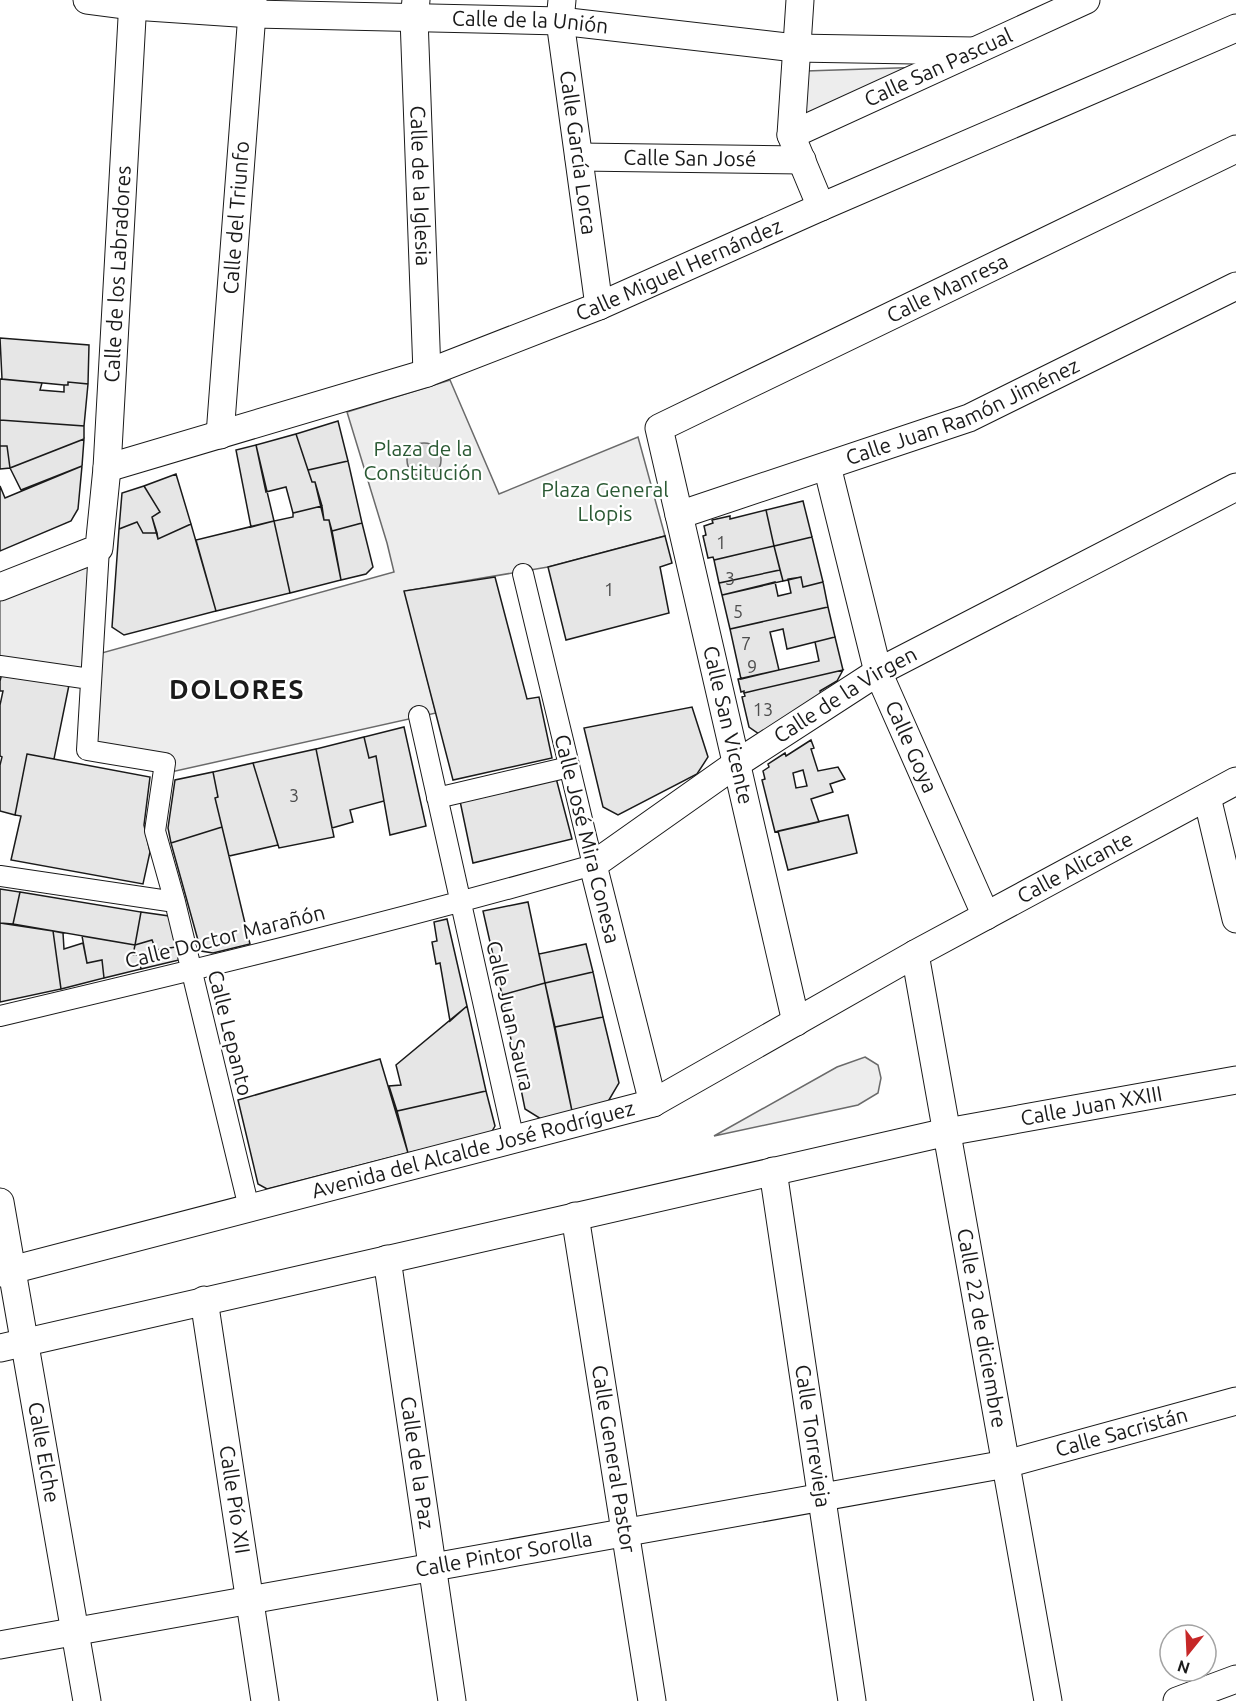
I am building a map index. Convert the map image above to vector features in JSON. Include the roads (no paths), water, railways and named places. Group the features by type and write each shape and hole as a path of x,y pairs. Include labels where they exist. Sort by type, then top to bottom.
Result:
{"street":[{"name":"Calle de la Unión","path":"87,0 252,7 561,10 795,48 974,51"},
{"path":"800,0 791,135 821,207"},
{"name":"Calle San Pascual","path":"791,135 1086,0"},
{"name":"Calle de los Labradores","path":"99,548 107,468 133,3"},
{"name":"Calle del Triunfo","path":"220,435 252,7"},
{"name":"Calle de la Iglesia","path":"415,9 428,373"},
{"name":"Calle García Lorca","path":"561,10 599,306"},
{"name":"Calle Miguel Hernández","path":"107,468 428,373 599,306 821,207 1236,28"},
{"name":"Calle Manresa","path":"659,428 1236,149"},
{"name":"Calle San José","path":"579,157 802,160"},
{"name":"Calle Juan Ramón Jiménez","path":"679,515 969,418 1236,286"},
{"name":"Calle San Vicente","path":"659,428 796,1022"},
{"name":"Calle Goya","path":"827,466 878,672 986,916"},
{"name":"Calle de la Virgen","path":"460,903 593,865 736,764 878,672 1236,488"},
{"path":"0,587 99,548 90,679 0,666"},
{"name":"Calle José Mira Conesa","path":"523,574 653,1103"},
{"name":"Calle Lepanto","path":"90,679 87,750 165,763 155,831 175,902 249,1208"},
{"name":"Calle Juan Saura","path":"419,716 514,1140"},
{"path":"437,798 569,766"},
{"name":"Calle Alicante","path":"915,954 1236,782"},
{"path":"1207,797 1236,919"},
{"path":"0,876 175,902"},
{"name":"Calle Doctor Marañón","path":"0,1016 460,903"},
{"name":"Avenida del Alcalde José Rodríguez","path":"6,1272 653,1103 915,954"},
{"name":"Calle 22 de diciembre","path":"915,954 1048,1701"},
{"name":"Calle Juan XXIII","path":"947,1132 1236,1080"},
{"path":"12,1345 947,1132"},
{"name":"Calle Torrevieja","path":"773,1171 852,1701"},
{"name":"Calle Elche","path":"0,1202 12,1345 75,1631 87,1701"},
{"name":"Calle General Pastor","path":"575,1216 652,1701"},
{"name":"Calle de la Paz","path":"387,1259 452,1701"},
{"name":"Calle Pío XII","path":"204,1300 265,1701"},
{"name":"Calle Sacristán","path":"1006,1464 1236,1401"},
{"name":"Calle Pintor Sorolla","path":"0,1645 1006,1464"},
{"path":"1177,1701 1236,1679"}],"district":[{"name":"DOLORES","path":"237,690"}],"park label":[{"name":"Plaza de la Constitución","path":"423,461"},
{"name":"Plaza General Llopis","path":"605,502"}]}
